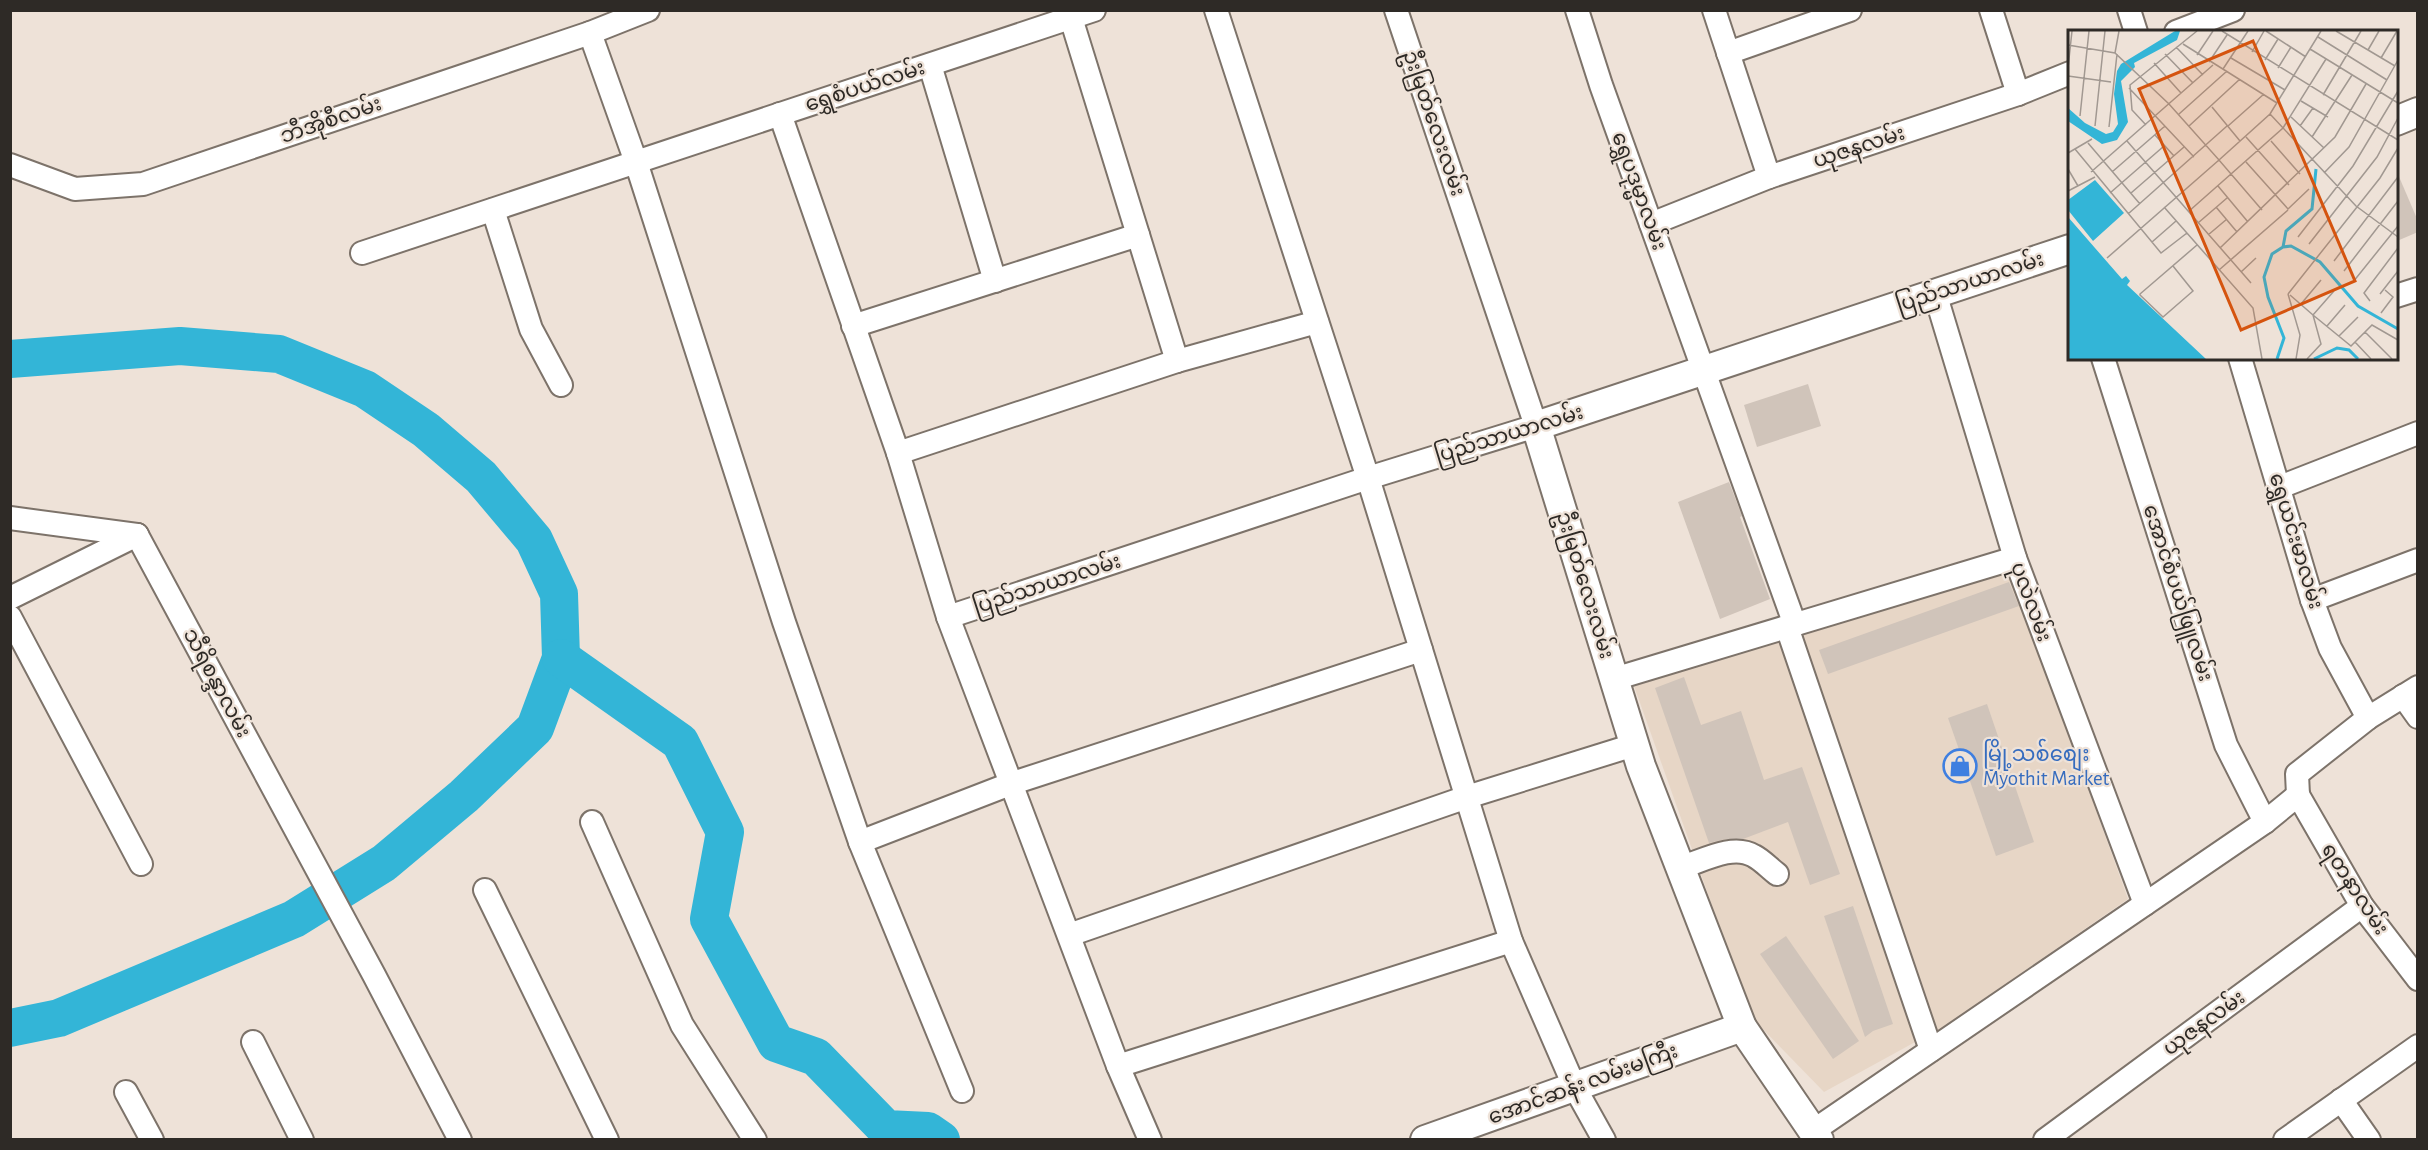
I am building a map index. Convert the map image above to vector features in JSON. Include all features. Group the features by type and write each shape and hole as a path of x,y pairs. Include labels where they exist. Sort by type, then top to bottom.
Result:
{"main road":[{"path":"2398,121 2418,112"},
{"name":"ပြည်သာယာလမ်း","path":"1536,426 2068,250"},
{"name":"ဦးမြတ်လေးလမ်း","path":"1536,426 1635,745 1742,1027 1816,1135"},
{"name":"အောင်ဆန်း လမ်းမကြီး","path":"1425,1140 1742,1027"}],"street":[{"name":"ဘီအိုစီလမ်း","path":"10,165 75,189 143,184 590,33 648,10"},
{"name":"ရွှေစံပယ်လမ်း","path":"362,253 1094,10"},
{"path":"1216,10 1368,478 1511,941 1575,1088 1605,1140"},
{"name":"ဦးမြတ်လေးလမ်း","path":"1396,10 1536,426"},
{"name":"ရွှေပဒုမ္မာလမ်း","path":"1576,10 1791,626 1931,1050"},
{"path":"1714,10 1769,177"},
{"path":"1991,10 2018,94"},
{"path":"2129,10 2135,30"},
{"path":"2181,30 2233,10"},
{"path":"1728,53 1850,11"},
{"path":"1071,18 1177,361"},
{"path":"590,33 636,162 784,622 860,842 962,1091"},
{"path":"930,65 995,281"},
{"name":"ယုဇနလမ်း","path":"1651,224 1769,177 2018,94 2068,74"},
{"path":"780,114 898,453 948,617 1068,935 1150,1140"},
{"path":"493,210 531,329 561,385"},
{"path":"853,326 1138,235"},
{"path":"2398,296 2418,289"},
{"name":"ပုလဲလမ်း","path":"1935,293 2014,558 2145,904"},
{"path":"898,453 1177,361 1317,321"},
{"name":"အောင်စံပယ်ဖြူလမ်း","path":"2104,360 2226,745 2265,822"},
{"name":"ရွှေယင်းမာလမ်း","path":"2242,360 2312,600 2330,648 2367,718"},
{"name":"ပြည်သာယာလမ်း","path":"948,617 1368,478 1536,426"},
{"path":"2280,486 2418,433"},
{"path":"10,518 137,535"},
{"path":"10,598 137,535"},
{"name":"သီရိစန္ဒာလမ်း","path":"137,535 374,975 460,1140"},
{"path":"1614,679 2014,558"},
{"path":"2312,600 2418,560"},
{"path":"10,618 141,864"},
{"path":"860,842 1010,784 1421,650"},
{"path":"1816,1135 1931,1050 2265,822 2298,795 2297,774 2367,718 2410,692 2418,717"},
{"path":"1068,935 1467,797 1635,745"},
{"name":"ရတနာလမ်း","path":"2298,795 2362,906 2418,979"},
{"path":"592,822 682,1025 755,1140"},
{"path":"1680,868 1731,851 1742,850 1754,855 1777,874"},
{"path":"485,890 607,1140"},
{"name":"ယုဇနလမ်း","path":"2045,1140 2362,906"},
{"path":"1119,1066 1511,941"},
{"path":"253,1042 302,1140"},
{"path":"2285,1140 2418,1046"},
{"path":"126,1092 152,1140"},
{"path":"2341,1100 2368,1140"}],"shaded area":[{"name":"မြို့သစ်စျေး Myothit Market","path":"2010,571 2128,899 1929,1037 1795,634"},
{"path":"1782,640 1917,1041 1824,1092 1752,1018 1634,686"}],"building":[{"path":"2398,174 2418,221 2418,232 2398,241"},
{"path":"1808,384 1821,426 1757,447 1744,405"},
{"path":"1729,482 1770,599 1720,619 1678,502"},
{"path":"2009,582 2019,606 1828,674 1819,650"},
{"path":"1684,677 1701,725 1741,711 1764,780 1802,767 1840,874 1810,885 1788,822 1743,839 1726,839 1709,843 1655,688"},
{"path":"1987,704 2034,842 1996,856 1948,718"},
{"path":"1853,906 1893,1024 1873,1031 1865,1037 1824,916"},
{"path":"1786,936 1859,1041 1833,1059 1760,954"}],"waterway":[{"path":"10,359 180,346 279,354 365,389 426,430 481,477 534,540 559,594 561,658 535,728 464,796 384,863 294,919 59,1018 10,1028"},
{"path":"561,658 680,742 725,832 709,919 776,1043 816,1057 886,1129 928,1131 941,1140"}],"place":[{"name":"မြို့သစ်စျေး Myothit Market","path":"1960,766"}]}
